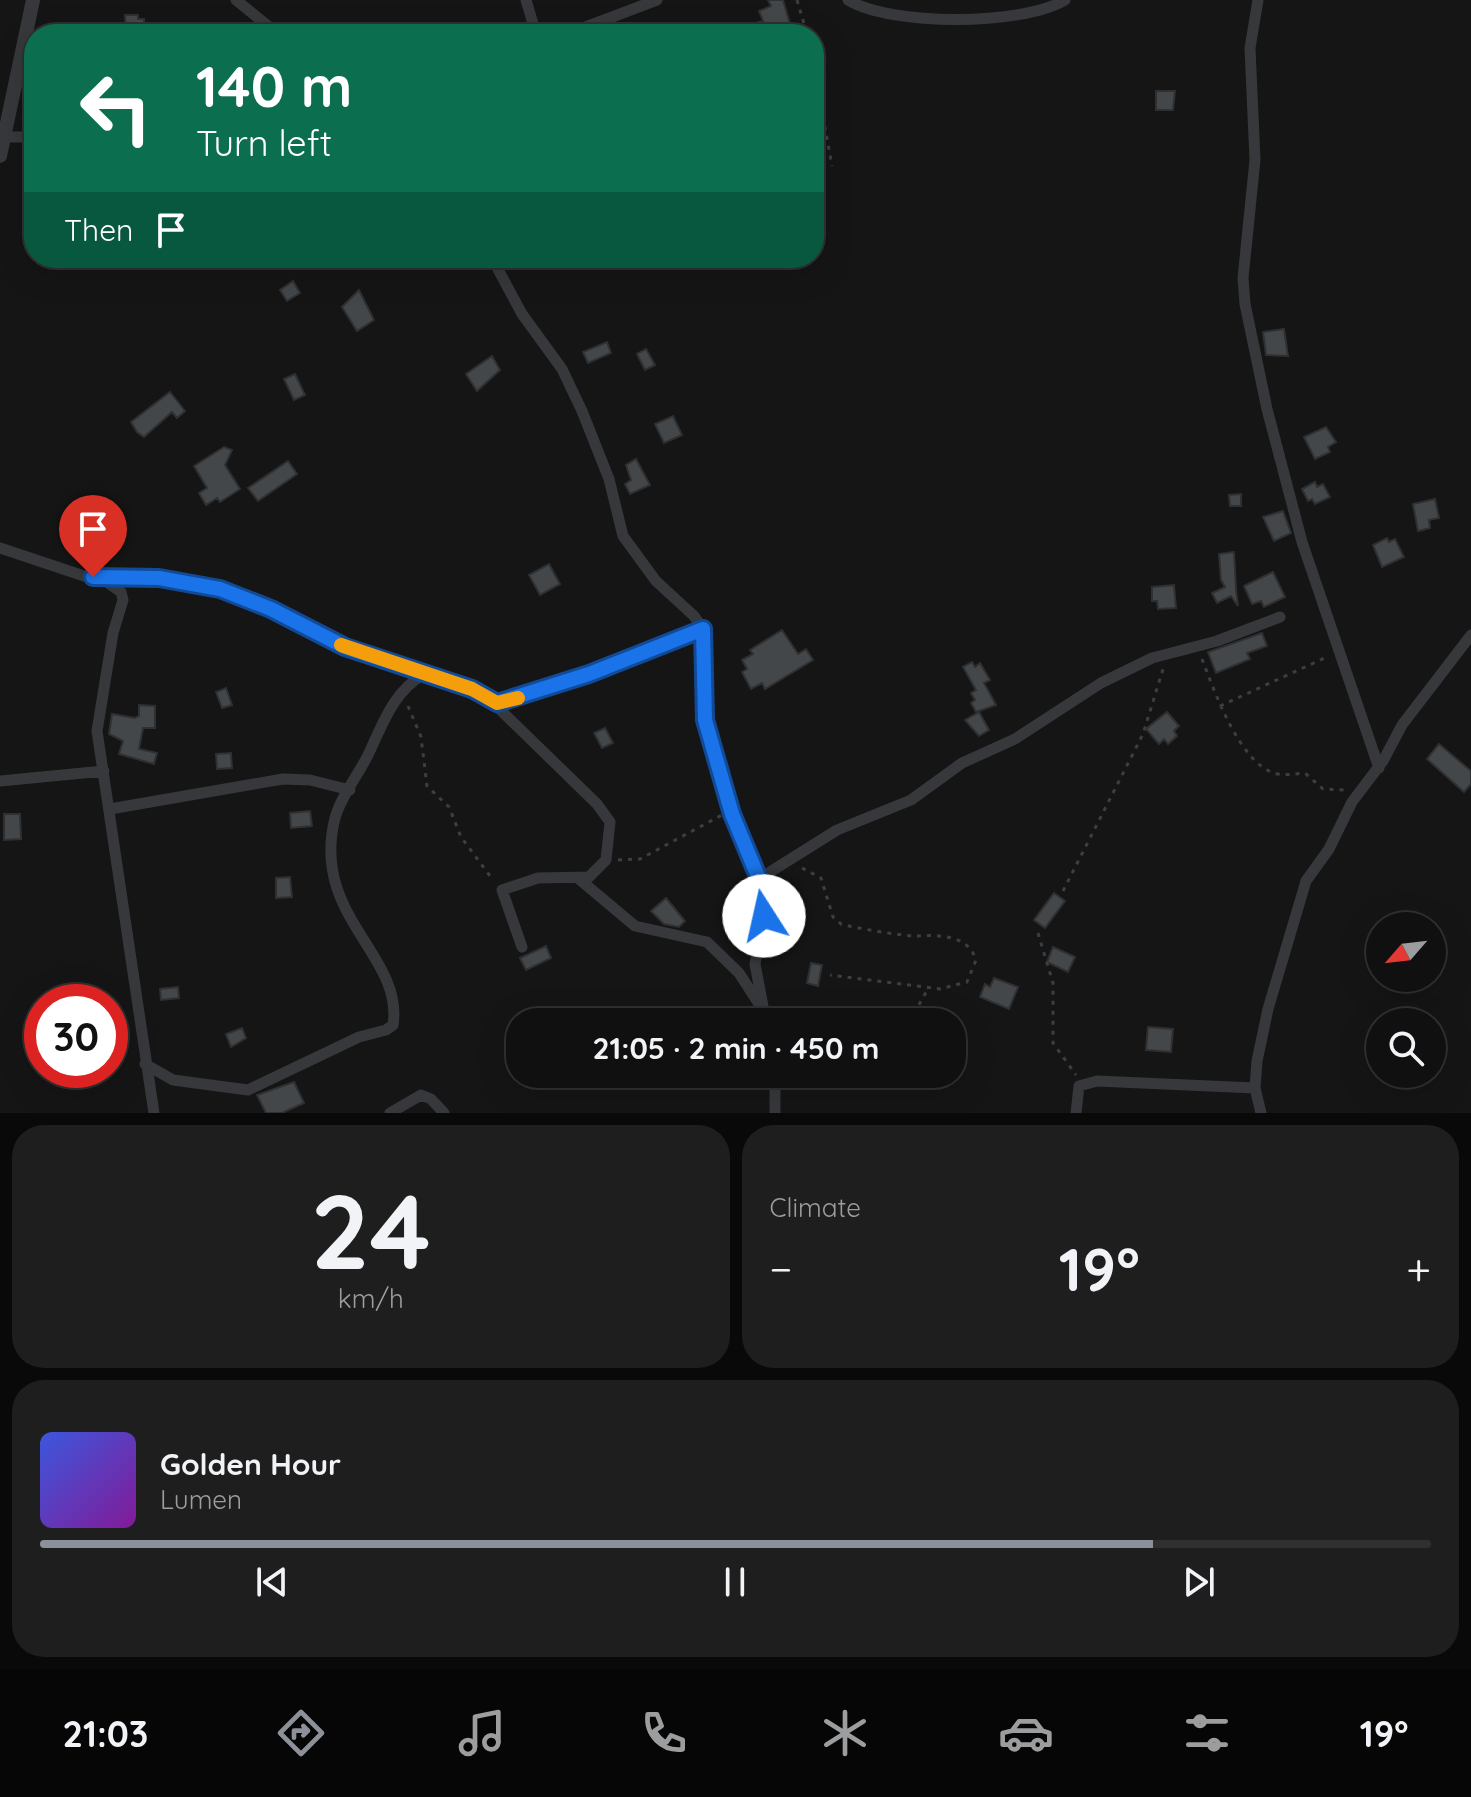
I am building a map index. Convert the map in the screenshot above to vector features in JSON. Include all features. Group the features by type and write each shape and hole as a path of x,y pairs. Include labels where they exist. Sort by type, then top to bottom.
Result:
{"street":[{"path":"28,24 33,0"},
{"path":"236,0 266,24"},
{"path":"526,0 533,24"},
{"path":"593,24 657,0"},
{"path":"848,0 869,10 901,16 967,19 1008,17 1054,6 1065,0"},
{"path":"1258,0 1250,48 1255,160 1242,289 1267,409 1302,542 1379,768"},
{"path":"0,156 24,40"},
{"path":"2,137 24,137"},
{"path":"497,268 522,314 562,369 582,411 609,479 623,536 656,581 694,616 703,629 705,720 732,814 759,879 764,916 755,964 764,1008"},
{"path":"0,548 84,576 159,578 220,589 271,609 345,647 484,694 497,703 605,813 610,822 606,858 597,872 579,879 538,878 501,891 522,947"},
{"path":"101,577 119,589 123,600 96,722 154,1113"},
{"path":"759,879 837,830 875,818 911,800 962,763 1015,739 1101,683 1170,652 1217,641 1280,617"},
{"path":"497,703 589,674 703,629"},
{"path":"1261,1113 1255,1088 1268,1009 1306,881 1361,790 1379,768 1402,725 1471,635"},
{"path":"145,1064 173,1080 248,1090 359,1037 393,1025 390,988 341,904 334,884 331,837 339,806 401,692 424,674"},
{"path":"0,781 104,771"},
{"path":"110,809 283,779 310,780 350,790"},
{"path":"579,879 635,926 695,938 718,950 753,992 761,1008"},
{"path":"1076,1113 1076,1090 1084,1083 1118,1080 1255,1088"},
{"path":"775,1088 775,1113"},
{"path":"390,1113 410,1099 424,1095 444,1113"}],"path":[{"path":"797,0 804,24"},
{"path":"824,122 832,166"},
{"path":"1197,644 1220,706 1251,755 1265,769 1283,775 1305,773 1328,790 1361,790"},
{"path":"1063,891 1143,734 1170,652"},
{"path":"1220,706 1339,652"},
{"path":"401,692 421,737 427,786 449,807 461,837 501,891"},
{"path":"606,858 629,862 640,859 716,816 732,814"},
{"path":"787,862 821,878 833,917 841,924 917,936 938,934 972,951 976,960 967,982 949,988 830,975"},
{"path":"1038,933 1053,983 1054,1049 1084,1083"},
{"path":"917,1008 929,987"}],"building":[{"path":"768,0 783,0 790,24 756,24 763,21 759,11 771,6"},
{"path":"125,15 138,15 138,19 144,19 144,24 125,24"},
{"path":"1156,91 1175,91 1173,110 1156,110"},
{"path":"293,281 300,293 287,301 280,290"},
{"path":"359,290 374,320 357,331 342,307"},
{"path":"1284,329 1288,356 1266,355 1263,332"},
{"path":"607,342 611,353 588,363 583,352"},
{"path":"646,349 655,365 645,370 637,354"},
{"path":"492,356 500,370 477,391 466,374"},
{"path":"295,374 305,395 294,400 284,379"},
{"path":"170,392 185,411 177,418 172,412 144,437 131,422"},
{"path":"673,416 682,435 664,443 655,424"},
{"path":"1326,427 1336,442 1328,447 1330,452 1315,459 1304,437"},
{"path":"224,447 232,450 225,465 240,489 220,502 217,498 206,505 199,493 207,488 194,466"},
{"path":"636,459 650,485 630,494 625,484 631,480 626,465"},
{"path":"288,461 297,474 258,501 248,488"},
{"path":"1315,482 1317,487 1323,484 1330,497 1315,504 1312,499 1308,501 1302,489"},
{"path":"1241,494 1241,506 1230,506 1229,495"},
{"path":"1435,499 1439,518 1429,520 1430,528 1418,531 1413,504"},
{"path":"1283,511 1291,533 1274,541 1263,517"},
{"path":"1387,538 1389,542 1395,539 1404,557 1382,567 1373,545"},
{"path":"1234,552 1238,606 1231,596 1217,603 1212,593 1225,587 1221,580 1219,554"},
{"path":"549,564 560,584 540,595 529,575"},
{"path":"1273,572 1285,597 1264,607 1261,601 1252,604 1244,586"},
{"path":"1174,585 1176,608 1158,609 1157,601 1152,601 1152,587"},
{"path":"782,630 798,654 806,649 813,660 765,689 762,683 751,689 742,672 747,669 742,660 753,654 750,650"},
{"path":"1262,633 1267,646 1247,653 1250,659 1216,673 1208,652"},
{"path":"972,662 975,667 980,663 990,680 984,683 996,705 976,712 971,703 975,700 971,693 976,690 963,667"},
{"path":"226,688 232,705 222,708 216,692"},
{"path":"139,705 155,706 155,728 143,728 139,749 157,753 154,764 119,754 123,741 109,734 112,714 135,718 139,716"},
{"path":"979,712 989,730 979,736 965,720"},
{"path":"1167,712 1179,726 1174,731 1177,736 1168,744 1164,739 1159,744 1146,729"},
{"path":"605,728 613,743 602,748 594,733"},
{"path":"1439,744 1471,771 1471,784 1464,792 1427,759"},
{"path":"231,753 232,768 217,769 216,754"},
{"path":"310,811 312,826 291,828 290,813"},
{"path":"4,814 20,814 21,839 4,840"},
{"path":"290,877 292,897 276,898 276,878"},
{"path":"1054,893 1065,901 1045,928 1034,920"},
{"path":"666,898 685,921 679,927 664,924 651,911"},
{"path":"546,946 551,958 526,970 520,958"},
{"path":"1053,947 1075,957 1068,972 1047,962"},
{"path":"811,963 822,965 818,986 807,983"},
{"path":"994,978 1018,987 1009,1009 980,997 985,984 990,987"},
{"path":"178,987 179,998 161,1000 160,989"},
{"path":"1148,1027 1173,1029 1171,1052 1146,1050"},
{"path":"242,1028 246,1038 231,1047 226,1034"},
{"path":"294,1082 304,1103 282,1113 266,1113 257,1095"}],"slow traffic":[{"path":"341,645 472,689 497,703 518,698"}],"route":[{"path":"93,577 159,578 220,589 271,609 345,647 472,689 497,703 589,674 670,639 703,629 705,720 716,748 732,814 759,879 764,916"}]}
